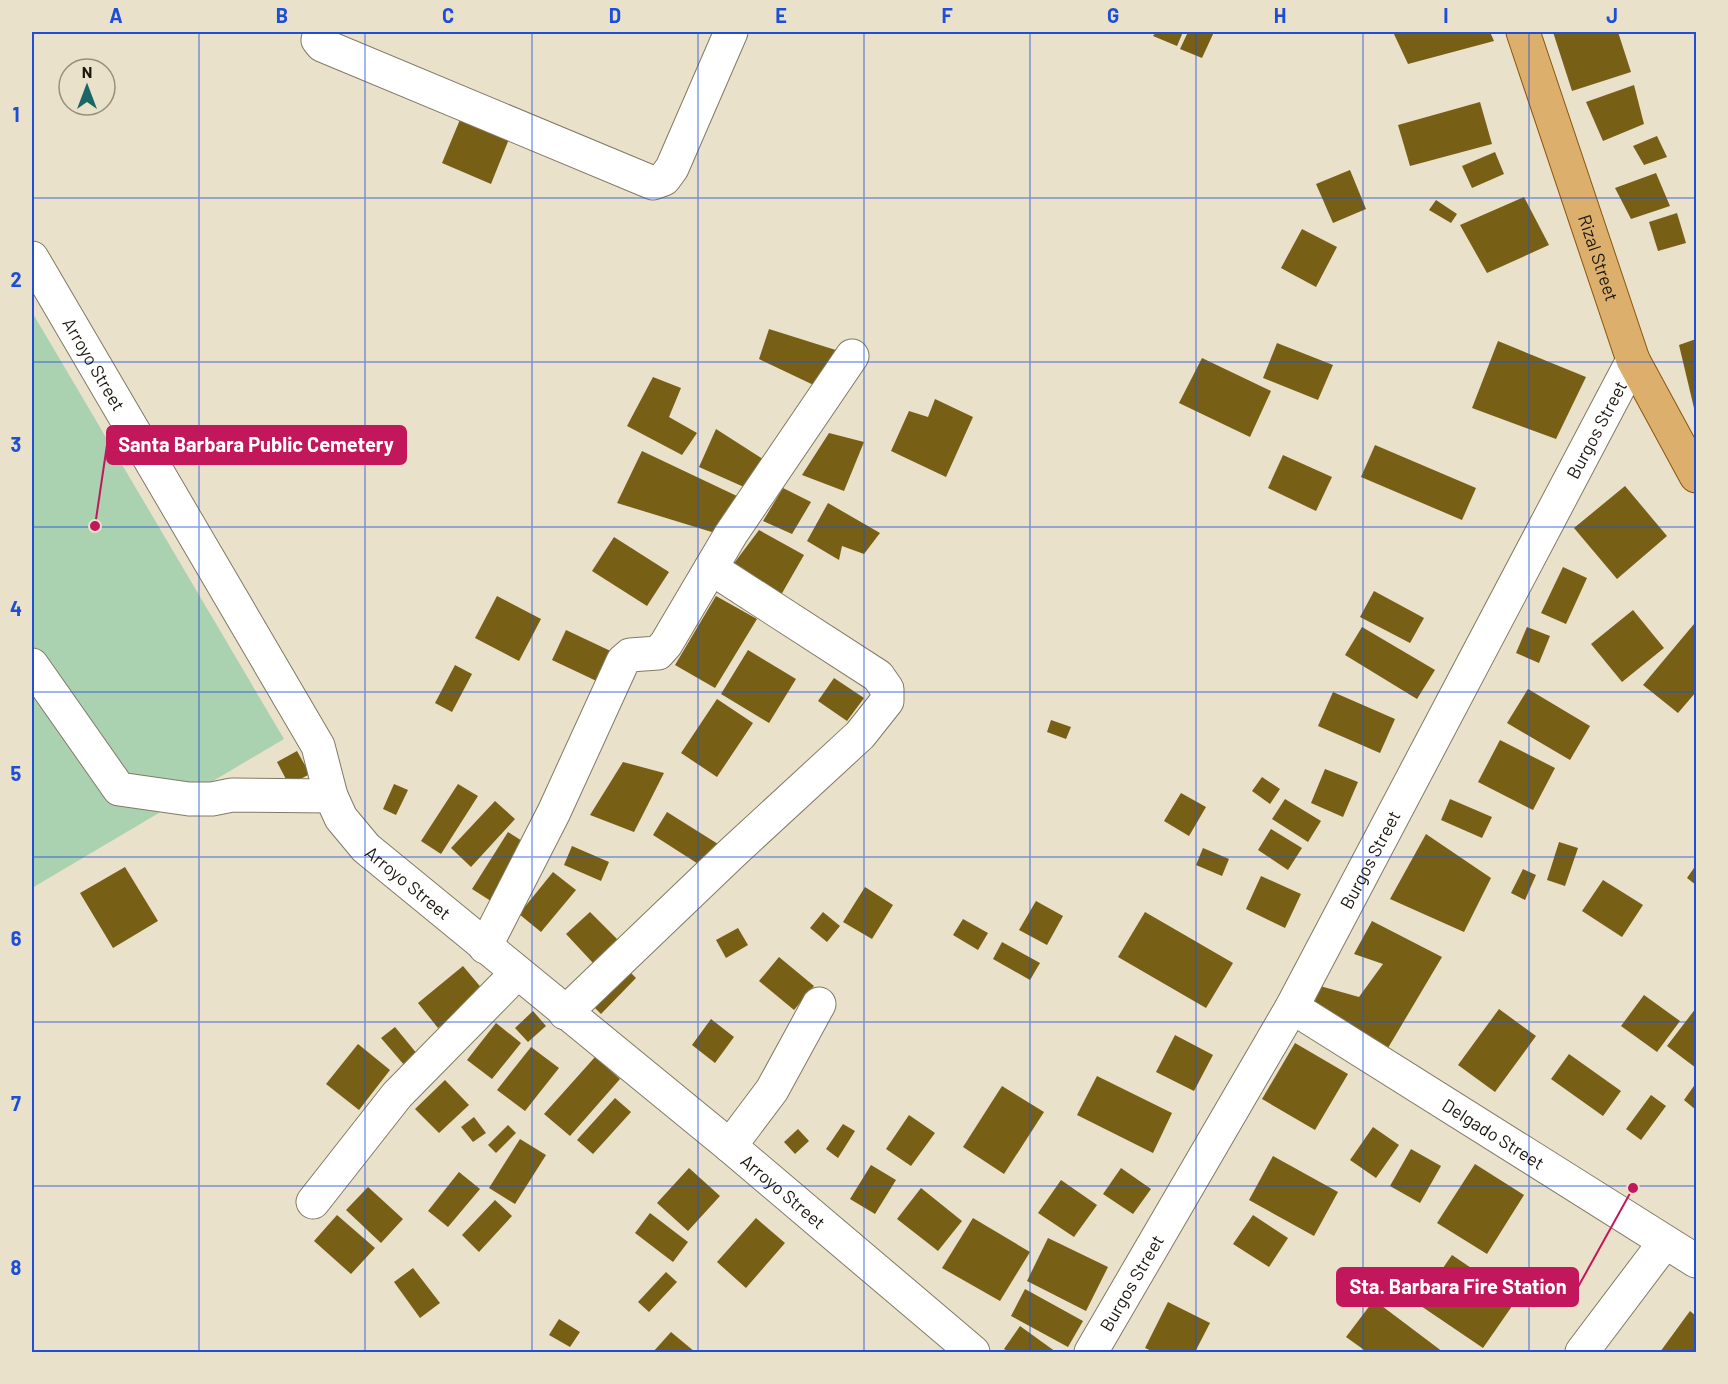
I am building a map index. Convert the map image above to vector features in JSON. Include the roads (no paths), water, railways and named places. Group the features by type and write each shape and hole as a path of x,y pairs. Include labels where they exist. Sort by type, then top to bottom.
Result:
{"main road":[{"name":"Rizal Street","path":"1523,32 1633,360 1696,476"}],"street":[{"path":"320,32 318,40 322,45 653,183 664,179 672,168 731,32"},
{"name":"Arroyo Street","path":"32,258 318,746 331,796 341,818 366,848 730,1146 973,1353"},
{"path":"485,947 554,812 623,661 630,655 662,650 711,568 852,356"},
{"name":"Burgos Street","path":"1091,1353 1292,1007 1633,360"},
{"path":"565,1013 731,854 839,757 887,702 887,689 878,676 711,568"},
{"path":"32,665 119,789 189,799 212,799 232,795 331,796"},
{"path":"313,1202 398,1095 517,973"},
{"path":"730,1146 772,1090 819,1004"},
{"name":"Delgado Street","path":"1292,1007 1696,1261"},
{"path":"1582,1353 1665,1242"}],"place":[{"name":"Santa Barbara Public Cemetery","path":"95,526"},
{"name":"Sta. Barbara Fire Station","path":"1633,1188"}]}
